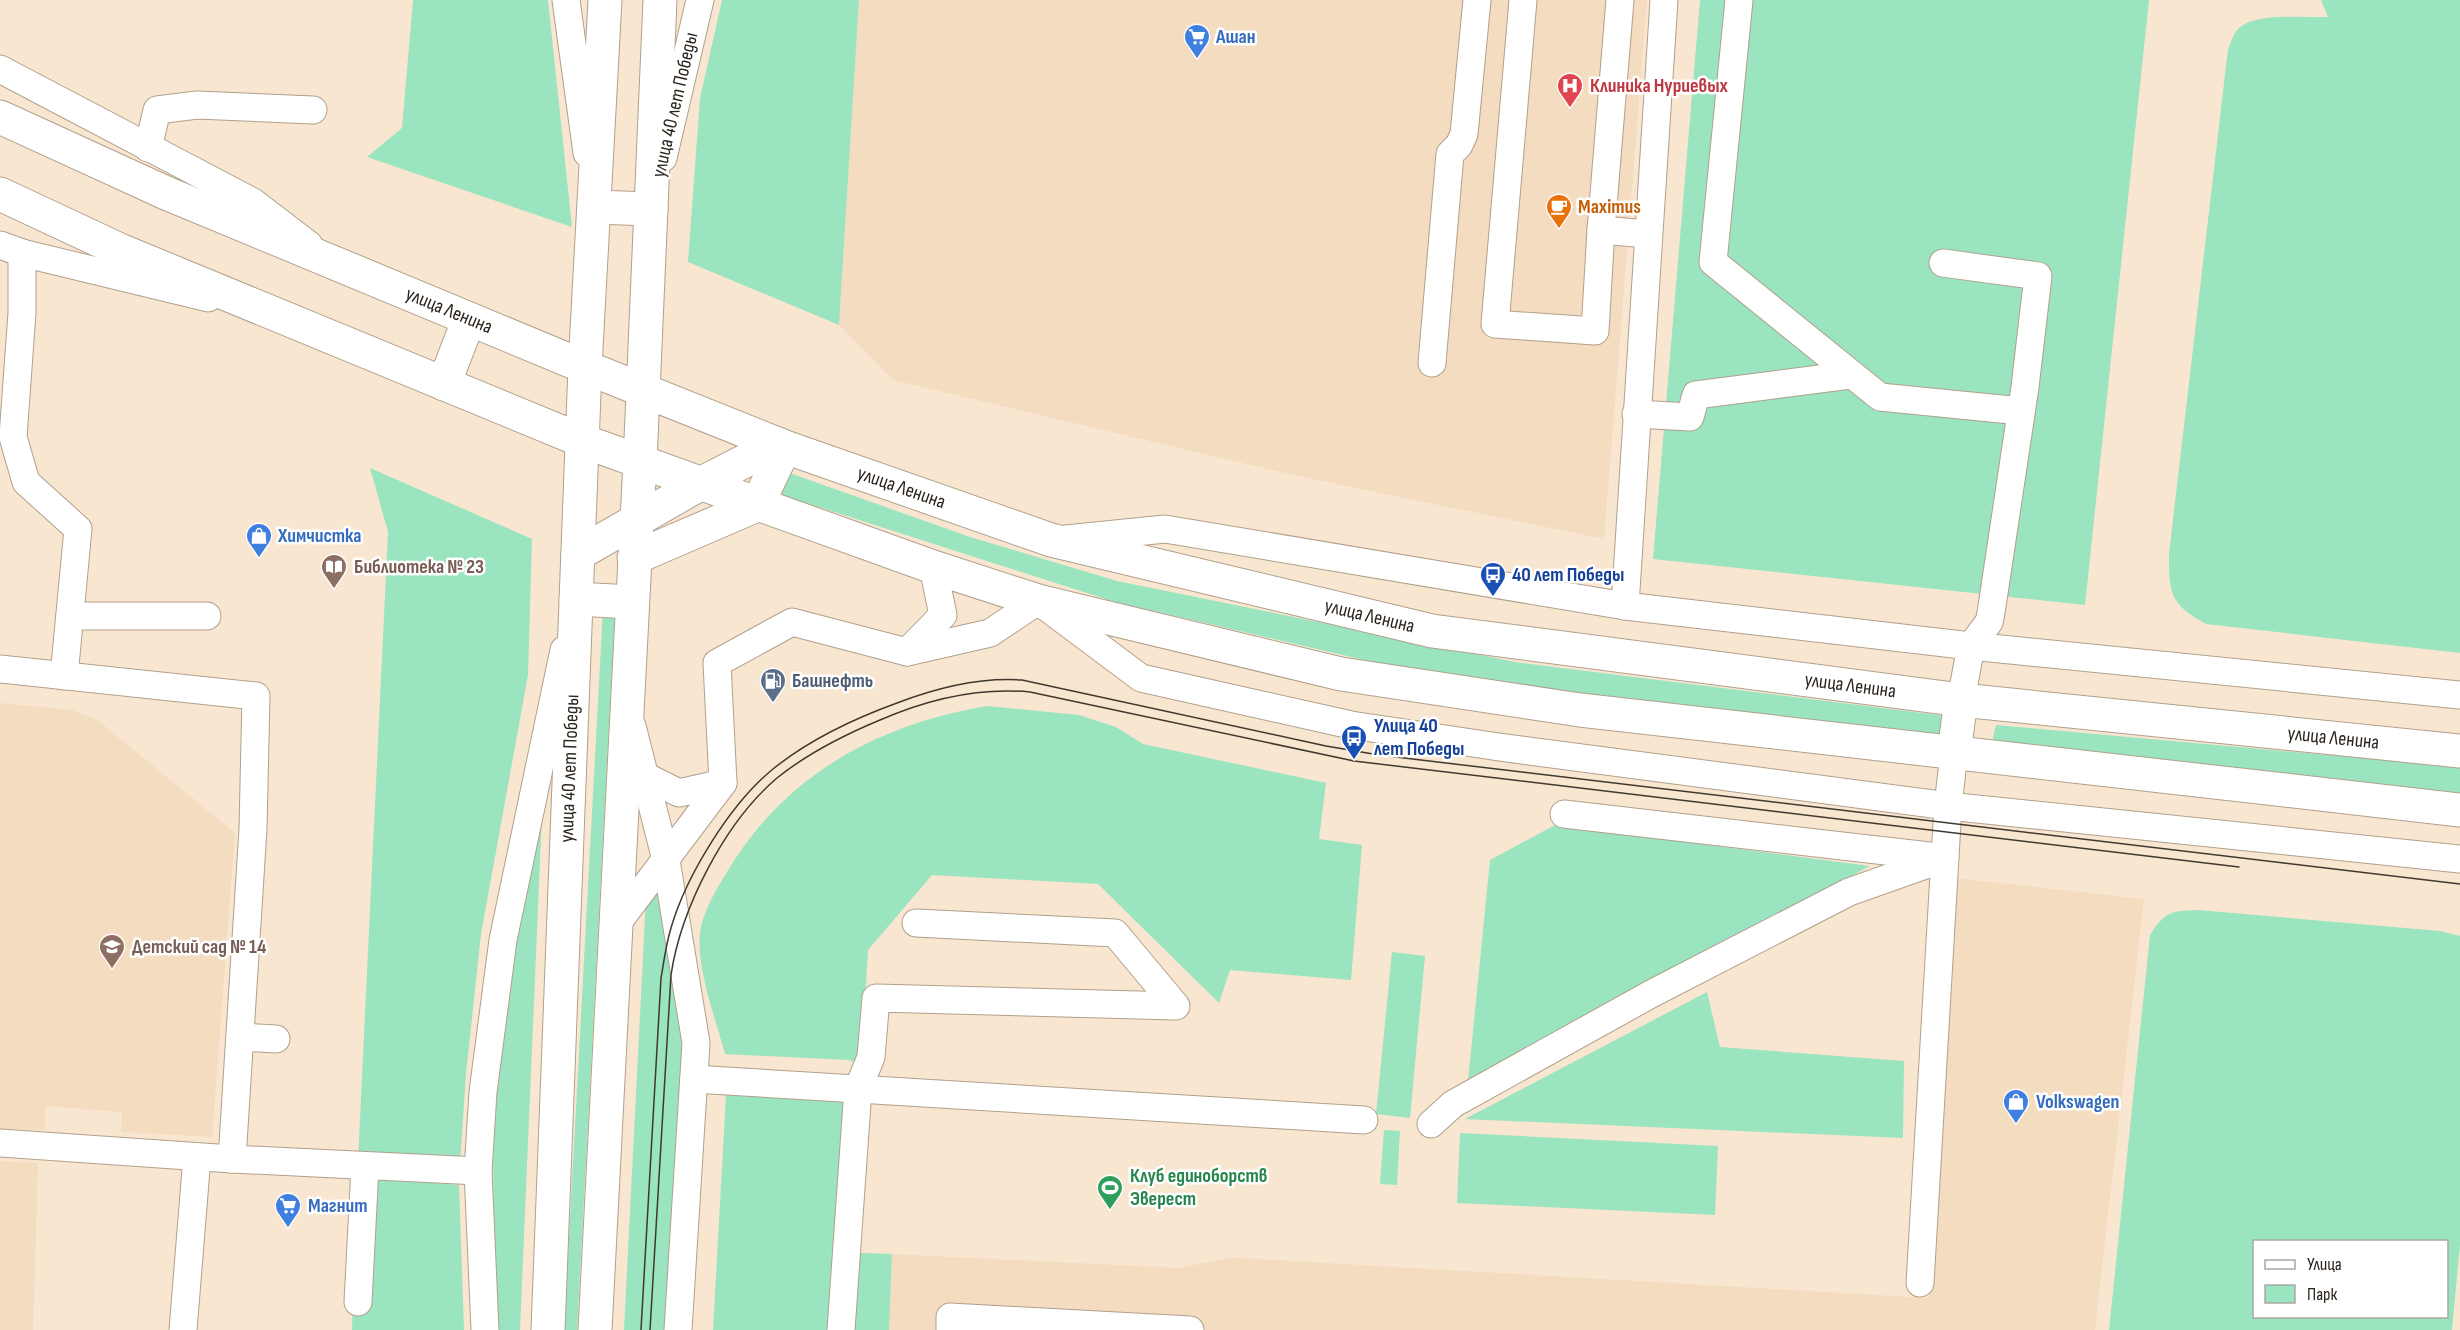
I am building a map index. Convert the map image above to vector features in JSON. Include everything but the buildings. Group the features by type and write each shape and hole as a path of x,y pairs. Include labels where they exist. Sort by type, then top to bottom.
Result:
{"main road":[{"name":"улица 40 лет Победы","path":"548,1330 585,367 605,0"},
{"name":"улица 40 лет Победы","path":"595,1330 640,462 660,0"},
{"name":"улица Ленина","path":"0,117 166,193 642,390 782,446 1051,540 1432,631 1961,700 2460,751"},
{"path":"0,194 122,251 582,441 933,567 1038,601 1341,674 1580,710 2460,810"},
{"path":"594,207 651,209"},
{"path":"444,384 469,319"},
{"path":"578,554 700,484 782,446"},
{"path":"634,558 757,505 782,446"},
{"path":"576,599 632,602"},
{"path":"1954,753 1961,700"}],"street":[{"name":"улица 40 лет Победы","path":"566,0 594,207"},
{"name":"улица 40 лет Победы","path":"651,209 700,0"},
{"path":"1432,363 1450,154 1459,145 1464,134 1477,0"},
{"path":"1523,0 1495,324 1595,331 1620,0"},
{"path":"1625,606 1664,0"},
{"path":"1739,0 1713,262 1880,397 2021,411"},
{"name":"улица Ленина","path":"0,69 253,202 332,262"},
{"path":"1611,102 1657,106"},
{"path":"148,148 157,111 197,105 313,111"},
{"path":"1601,231 1648,234"},
{"path":"64,676 78,529 26,482 6,437 11,249 274,315"},
{"path":"1943,263 2038,276 2021,411 1991,613 1989,622 1971,646 1961,700"},
{"path":"1636,414 1690,417 1696,395 1850,375"},
{"path":"1051,540 1165,529 1625,606 1971,646 2460,695"},
{"path":"907,652 943,615 933,567"},
{"name":"улица 40 лет Победы","path":"485,1330 478,1171 483,1092 503,940 576,599"},
{"path":"616,925 723,783 717,663 792,622 907,652 990,633 1038,601 1141,678 1351,726 1948,806 2460,859"},
{"path":"70,616 207,616"},
{"path":"0,669 256,696 253,829 232,1159"},
{"name":"улица 40 лет Победы","path":"627,705 666,860 696,1043 678,1330"},
{"path":"1920,1283 1948,806 1954,753"},
{"path":"645,776 679,793 723,783"},
{"path":"1564,814 1945,858"},
{"path":"1431,1124 1453,1104 1692,972 1849,892 1945,858"},
{"path":"841,1330 858,1089 871,1057 876,998 1176,1006 1115,933 916,923"},
{"path":"240,1037 276,1039"},
{"path":"694,1079 1364,1120"},
{"path":"0,1143 365,1167 478,1171"},
{"path":"183,1330 197,1157"},
{"path":"358,1302 365,1167"},
{"path":"950,1330 950,1317 1190,1330"}],"shaded area":[{"path":"859,0 1647,0 1604,539 1293,475 893,380 839,325"},
{"name":"Детский сад № 14","path":"0,703 72,710 97,720 235,833 212,1137 121,1132 122,1112 46,1106 44,1130 0,1129"},
{"path":"1955,878 2144,899 2095,1330 889,1330 892,1254 1178,1268 1240,1258 1929,1298"},
{"path":"0,1161 38,1163 33,1330 0,1330"}],"green space":[{"path":"413,0 548,0 572,227 367,157 402,128"},
{"path":"722,0 859,0 839,325 688,262 700,98"},
{"path":"1700,0 2149,0 2085,605 1653,559"},
{"path":"2321,0 2460,0 2460,653 2206,624 2178,604 2171,588 2169,554 2228,49 2239,28 2247,23 2282,17 2328,17"},
{"path":"370,468 532,539 528,675 481,934 466,1074 460,1163 358,1161 388,532"},
{"path":"784,471 970,537 1117,581 1515,662 1946,716 1944,737 1675,708 1390,666 1115,602 775,493"},
{"path":"603,609 615,611 577,1330 564,1330"},
{"path":"987,706 1079,715 1116,727 1143,744 1326,783 1319,839 1362,845 1351,980 1230,970 1219,1003 1098,884 932,875 868,950 861,1064 849,1060 725,1054 701,962 701,926 716,890 753,834 809,779 840,758 874,740 910,726 948,714"},
{"path":"1996,725 2460,767 2460,794 1991,746"},
{"path":"543,790 520,1330 494,1330 493,1106 515,928"},
{"path":"1555,825 1870,866 1468,1081 1490,860"},
{"path":"660,881 685,1040 670,1330 624,1330 646,897"},
{"path":"2198,910 2440,931 2460,936 2460,1244 2452,1330 2109,1330 2150,935 2164,917 2174,912"},
{"path":"1392,952 1425,956 1410,1118 1376,1114"},
{"path":"1707,992 1720,1047 1904,1061 1903,1138 1465,1119"},
{"path":"726,1095 843,1102 835,1252 892,1254 889,1330 713,1330"},
{"path":"1384,1130 1400,1131 1397,1185 1380,1184"},
{"path":"1460,1133 1718,1146 1715,1215 1457,1203"},
{"path":"357,1177 459,1185 464,1330 352,1330"}],"tram line":[{"path":"641,1330 661,978 669,934 687,886 712,842 741,801 787,758 848,723 897,703 943,688 990,680 1022,680 1326,746 1379,755 2460,884"},
{"path":"650,1330 671,975 684,922 695,895 723,842 758,796 777,778 801,760 840,738 916,706 972,693 1030,692 1354,761 2239,867"}],"place":[{"name":"Ашан","path":"1197,60"},
{"name":"Клиника Нуриевых","path":"1570,109"},
{"name":"Maximus","path":"1559,230"},
{"name":"Химчистка","path":"259,559"},
{"name":"Библиотека № 23","path":"334,590"},
{"name":"40 лет Победы","path":"1493,598"},
{"name":"Башнефть","path":"773,704"},
{"name":"Улица 40 лет Победы","path":"1354,761"},
{"name":"Детский сад № 14","path":"112,970"},
{"name":"Volkswagen","path":"2016,1125"},
{"name":"Клуб единоборств Эверест","path":"1110,1211"},
{"name":"Магнит","path":"288,1229"}]}
